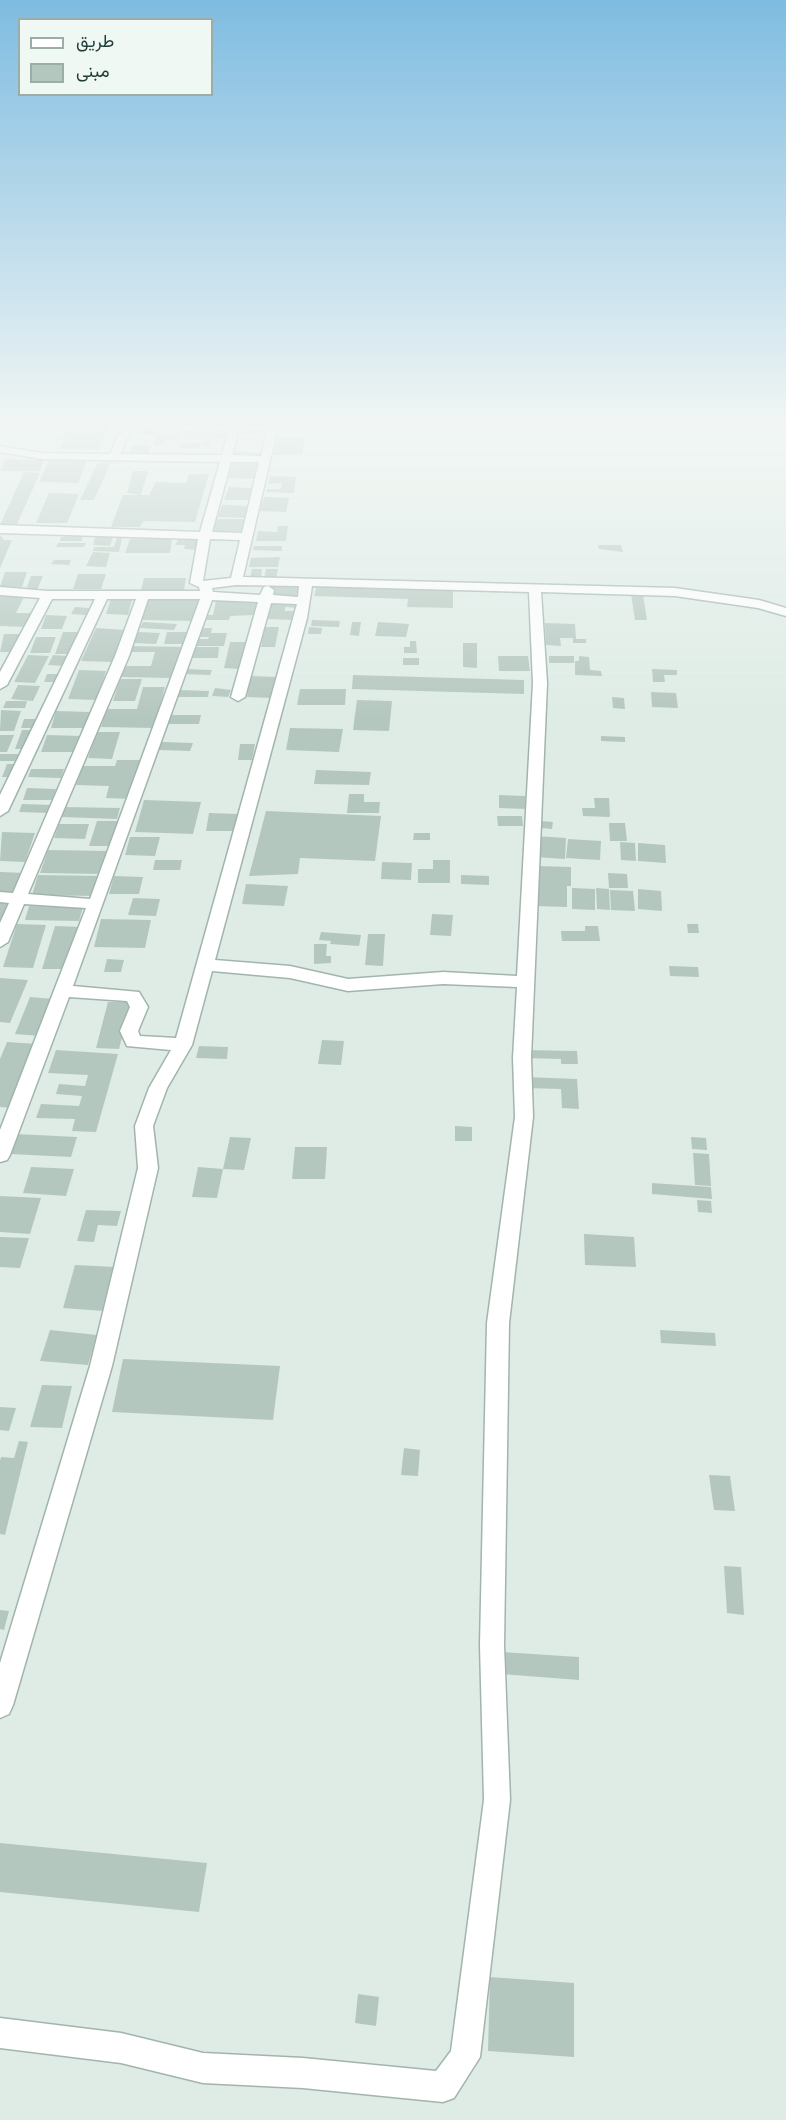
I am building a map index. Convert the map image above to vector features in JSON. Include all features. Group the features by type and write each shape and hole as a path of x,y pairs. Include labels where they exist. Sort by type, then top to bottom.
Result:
{"street":[{"path":"206,590 196,583 210,521"},
{"path":"236,581 251,521"},
{"path":"0,529 247,537"},
{"path":"206,590 236,581 268,591"},
{"path":"0,591 48,595 143,596 206,590 305,591 339,581 535,590 675,592 759,604 786,612"},
{"path":"0,1155 96,904 206,590"},
{"path":"0,2033 121,2048 203,2068 303,2073 443,2086 465,2057 497,1800 492,1645 498,1323 524,1117 522,1058 540,683 535,590"},
{"path":"238,697 268,591"},
{"path":"0,1705 101,1366 148,1168 144,1126 158,1088 183,1045 207,965 305,591"},
{"path":"0,686 48,595"},
{"path":"0,811 103,595"},
{"path":"0,942 122,656 143,596"},
{"path":"0,897 96,904"},
{"path":"207,965 290,972 348,985 443,978 525,982"},
{"path":"62,991 133,996 139,1007 129,1031 133,1042 183,1045"}],"building":[{"path":"2,521 18,521 17,524 0,525"},
{"path":"37,521 68,521 67,523 36,523"},
{"path":"113,521 195,521 144,521 140,527 111,527"},
{"path":"214,521 246,521 243,531 211,531"},
{"path":"278,526 288,526 286,541 256,541 258,531 277,532"},
{"path":"0,535 4,540 12,540 0,568"},
{"path":"83,536 82,541 60,541 61,537"},
{"path":"95,537 113,537 110,546 93,545"},
{"path":"117,538 122,538 119,552 93,551 94,547 114,547"},
{"path":"130,539 172,539 170,553 125,553"},
{"path":"178,540 197,540 196,550 184,549 185,545 175,545"},
{"path":"58,543 86,543 84,547 56,547"},
{"path":"598,545 621,545 623,552 599,549"},
{"path":"254,546 282,546 282,551 253,550"},
{"path":"93,552 110,553 106,567 86,566"},
{"path":"280,557 278,567 249,567 251,558"},
{"path":"54,560 71,560 69,565 51,564"},
{"path":"252,569 262,569 261,578 250,578"},
{"path":"266,569 278,569 276,579 264,579"},
{"path":"5,572 27,572 22,587 0,587"},
{"path":"78,574 106,574 101,589 73,589"},
{"path":"31,576 43,576 37,590 26,590"},
{"path":"144,578 186,578 184,590 141,590"},
{"path":"273,585 298,586 296,598 271,597"},
{"path":"317,585 453,589 453,608 407,607 408,599 314,596"},
{"path":"631,594 643,595 647,620 635,620"},
{"path":"0,596 24,597 16,613 32,613 25,627 0,626"},
{"path":"111,599 132,600 128,615 106,614"},
{"path":"147,599 199,600 195,621 142,620"},
{"path":"216,601 257,602 255,615 230,616 229,620 206,620 208,615 213,615"},
{"path":"272,602 298,602 297,608 285,607 285,611 295,611 293,620 268,619"},
{"path":"75,607 89,608 86,615 71,614"},
{"path":"46,615 67,616 62,629 41,629"},
{"path":"312,620 340,621 339,627 311,626"},
{"path":"143,622 177,624 174,630 140,628"},
{"path":"352,622 361,622 359,636 350,635"},
{"path":"378,622 409,624 406,637 375,636"},
{"path":"545,623 575,624 576,639 586,639 586,643 573,643 573,638 560,638 561,646 546,645"},
{"path":"265,627 279,627 275,647 261,647"},
{"path":"309,627 322,628 321,634 308,634"},
{"path":"96,628 126,630 113,662 81,661"},
{"path":"201,628 212,628 211,633 227,633 224,646 193,646 195,639 208,639 209,637 200,637"},
{"path":"63,632 79,632 71,654 55,654"},
{"path":"138,632 160,633 156,644 134,643"},
{"path":"167,632 187,632 185,644 164,644"},
{"path":"4,634 22,634 15,652 0,652"},
{"path":"36,637 56,637 50,653 30,653"},
{"path":"410,641 416,641 417,653 404,653 404,647 410,647"},
{"path":"230,642 246,642 240,669 224,668"},
{"path":"463,643 477,643 477,668 463,667"},
{"path":"132,646 183,647 171,678 120,677 123,666 151,666 155,652 130,652"},
{"path":"194,647 219,647 218,658 192,658"},
{"path":"28,655 49,656 35,683 14,682"},
{"path":"53,655 68,656 63,666 48,665"},
{"path":"498,656 528,656 530,671 499,671"},
{"path":"549,656 574,656 574,663 549,663"},
{"path":"579,656 589,657 590,670 601,671 602,676 575,675 575,661 579,661"},
{"path":"403,658 419,658 419,665 403,665"},
{"path":"185,669 212,670 210,675 184,674"},
{"path":"652,669 677,670 677,675 664,675 665,682 653,682"},
{"path":"79,670 106,671 97,700 68,699"},
{"path":"47,674 62,674 59,682 44,682"},
{"path":"353,675 524,680 524,694 352,689"},
{"path":"251,676 277,677 273,698 247,697"},
{"path":"120,679 142,679 135,701 113,701"},
{"path":"18,685 40,686 33,701 11,699"},
{"path":"143,687 165,687 154,728 101,727 107,709 137,709"},
{"path":"215,688 231,690 228,697 212,696"},
{"path":"300,689 346,689 345,705 297,705"},
{"path":"178,690 209,691 208,697 176,697"},
{"path":"651,692 676,693 678,708 652,707"},
{"path":"612,697 624,698 625,709 613,708"},
{"path":"357,700 392,701 389,731 353,730"},
{"path":"6,701 27,701 25,708 3,708"},
{"path":"1,710 21,711 14,731 0,731"},
{"path":"56,711 90,712 84,728 51,728"},
{"path":"169,715 201,715 199,724 166,724"},
{"path":"24,719 40,719 36,728 21,728"},
{"path":"290,728 343,729 339,752 286,750"},
{"path":"22,730 36,730 29,749 15,749"},
{"path":"97,732 120,732 112,759 88,758"},
{"path":"0,735 14,735 7,752 0,752"},
{"path":"47,735 82,736 77,752 41,752"},
{"path":"601,736 625,737 625,742 601,741"},
{"path":"162,742 193,743 190,751 159,750"},
{"path":"240,744 255,744 252,760 238,760"},
{"path":"0,754 21,754 18,761 0,761"},
{"path":"117,760 143,760 132,799 106,798 109,786 76,785 83,766 115,766"},
{"path":"7,764 17,764 12,777 2,777"},
{"path":"31,769 64,769 61,778 28,777"},
{"path":"316,770 371,772 369,785 314,784"},
{"path":"27,788 56,789 53,800 23,800"},
{"path":"349,794 364,794 364,802 380,802 379,813 347,813"},
{"path":"499,795 525,796 526,809 499,808"},
{"path":"594,798 609,798 610,817 583,816 582,808 595,808"},
{"path":"144,800 201,802 193,834 135,832"},
{"path":"22,804 52,805 49,813 19,812"},
{"path":"64,807 120,808 117,819 61,817"},
{"path":"266,811 381,816 375,861 300,858 298,874 249,876"},
{"path":"209,813 239,814 235,831 206,831"},
{"path":"497,816 522,816 523,826 498,826"},
{"path":"97,821 119,821 112,846 89,846"},
{"path":"541,821 553,822 552,829 541,828"},
{"path":"609,823 625,823 627,841 610,841"},
{"path":"59,824 89,824 85,839 54,838"},
{"path":"2,832 35,833 25,862 0,861"},
{"path":"414,833 430,833 430,840 413,840"},
{"path":"536,836 566,838 565,859 535,857"},
{"path":"130,837 160,837 155,856 125,855"},
{"path":"568,839 601,841 600,860 566,858"},
{"path":"620,842 635,843 636,861 621,860"},
{"path":"638,843 665,845 666,863 638,861"},
{"path":"48,850 109,851 103,874 40,873"},
{"path":"155,860 182,860 180,870 153,870"},
{"path":"433,860 450,860 450,883 418,883 418,869 433,869"},
{"path":"382,862 412,863 411,880 381,879"},
{"path":"536,866 571,867 571,886 567,886 567,907 535,906"},
{"path":"0,872 25,873 18,892 0,892"},
{"path":"608,873 627,874 628,888 609,888"},
{"path":"38,875 100,876 94,896 32,895"},
{"path":"461,875 489,876 489,885 461,884"},
{"path":"114,876 143,877 139,894 109,894"},
{"path":"246,884 288,886 284,906 242,904"},
{"path":"572,888 595,889 595,910 572,909"},
{"path":"596,888 609,889 610,910 597,909"},
{"path":"638,889 661,891 662,911 638,909"},
{"path":"610,890 633,891 635,911 611,910"},
{"path":"133,898 160,899 156,916 128,915"},
{"path":"0,903 11,903 0,930"},
{"path":"29,906 83,907 79,921 25,920"},
{"path":"432,914 453,915 451,936 430,935"},
{"path":"101,919 151,920 145,948 94,947"},
{"path":"17,924 46,925 33,968 3,967"},
{"path":"687,924 698,924 699,933 688,933"},
{"path":"55,926 81,927 69,969 42,969"},
{"path":"585,926 598,926 600,941 562,941 561,931 585,931"},
{"path":"321,932 361,935 359,946 330,944 331,941 319,940"},
{"path":"368,934 385,934 383,966 365,965"},
{"path":"314,944 327,944 326,956 331,956 331,963 314,964"},
{"path":"107,959 124,960 121,972 104,972"},
{"path":"669,966 698,967 699,977 670,976"},
{"path":"0,978 28,980 10,1023 0,1022"},
{"path":"30,997 54,999 39,1036 15,1034"},
{"path":"108,1002 131,1002 119,1049 96,1048"},
{"path":"322,1040 344,1041 341,1065 318,1064"},
{"path":"7,1042 38,1044 12,1108 0,1107 0,1059"},
{"path":"199,1046 228,1047 227,1059 196,1058"},
{"path":"56,1050 118,1054 96,1132 72,1131 75,1119 36,1118 41,1104 79,1106 82,1096 56,1094 59,1084 85,1086 88,1075 48,1073"},
{"path":"523,1050 577,1051 578,1064 561,1064 561,1059 524,1058"},
{"path":"525,1077 577,1079 579,1109 562,1108 561,1089 526,1088"},
{"path":"455,1126 472,1127 472,1141 455,1141"},
{"path":"16,1134 77,1137 71,1157 10,1154"},
{"path":"230,1137 251,1138 244,1170 223,1169"},
{"path":"691,1137 706,1138 707,1150 692,1149"},
{"path":"295,1147 327,1147 325,1179 292,1179"},
{"path":"693,1153 709,1154 711,1186 695,1185"},
{"path":"31,1167 74,1169 66,1196 23,1193"},
{"path":"198,1167 223,1169 217,1198 192,1197"},
{"path":"652,1183 711,1187 712,1199 652,1194"},
{"path":"0,1196 41,1198 30,1234 0,1232"},
{"path":"697,1200 711,1201 712,1213 698,1212"},
{"path":"86,1210 121,1211 117,1226 98,1225 94,1242 77,1241"},
{"path":"584,1234 634,1237 636,1267 585,1265"},
{"path":"0,1237 29,1238 20,1268 0,1267"},
{"path":"75,1265 115,1267 104,1311 63,1308"},
{"path":"50,1330 97,1335 88,1365 40,1361"},
{"path":"660,1330 715,1333 716,1346 661,1343"},
{"path":"123,1359 280,1366 273,1420 112,1412"},
{"path":"42,1385 72,1386 62,1428 30,1427"},
{"path":"0,1407 16,1408 9,1431 0,1430"},
{"path":"19,1441 28,1442 5,1535 0,1534 0,1461 1,1457 14,1458"},
{"path":"404,1448 420,1450 418,1476 401,1475"},
{"path":"709,1475 730,1476 735,1511 714,1510"},
{"path":"724,1566 741,1567 744,1615 727,1613"},
{"path":"0,1610 9,1611 4,1630 0,1629"},
{"path":"502,1652 579,1657 579,1680 501,1674"},
{"path":"0,1843 207,1863 199,1912 0,1892"},
{"path":"490,1977 574,1983 574,2057 488,2051"},
{"path":"358,1994 379,1997 376,2026 355,2023"}]}
